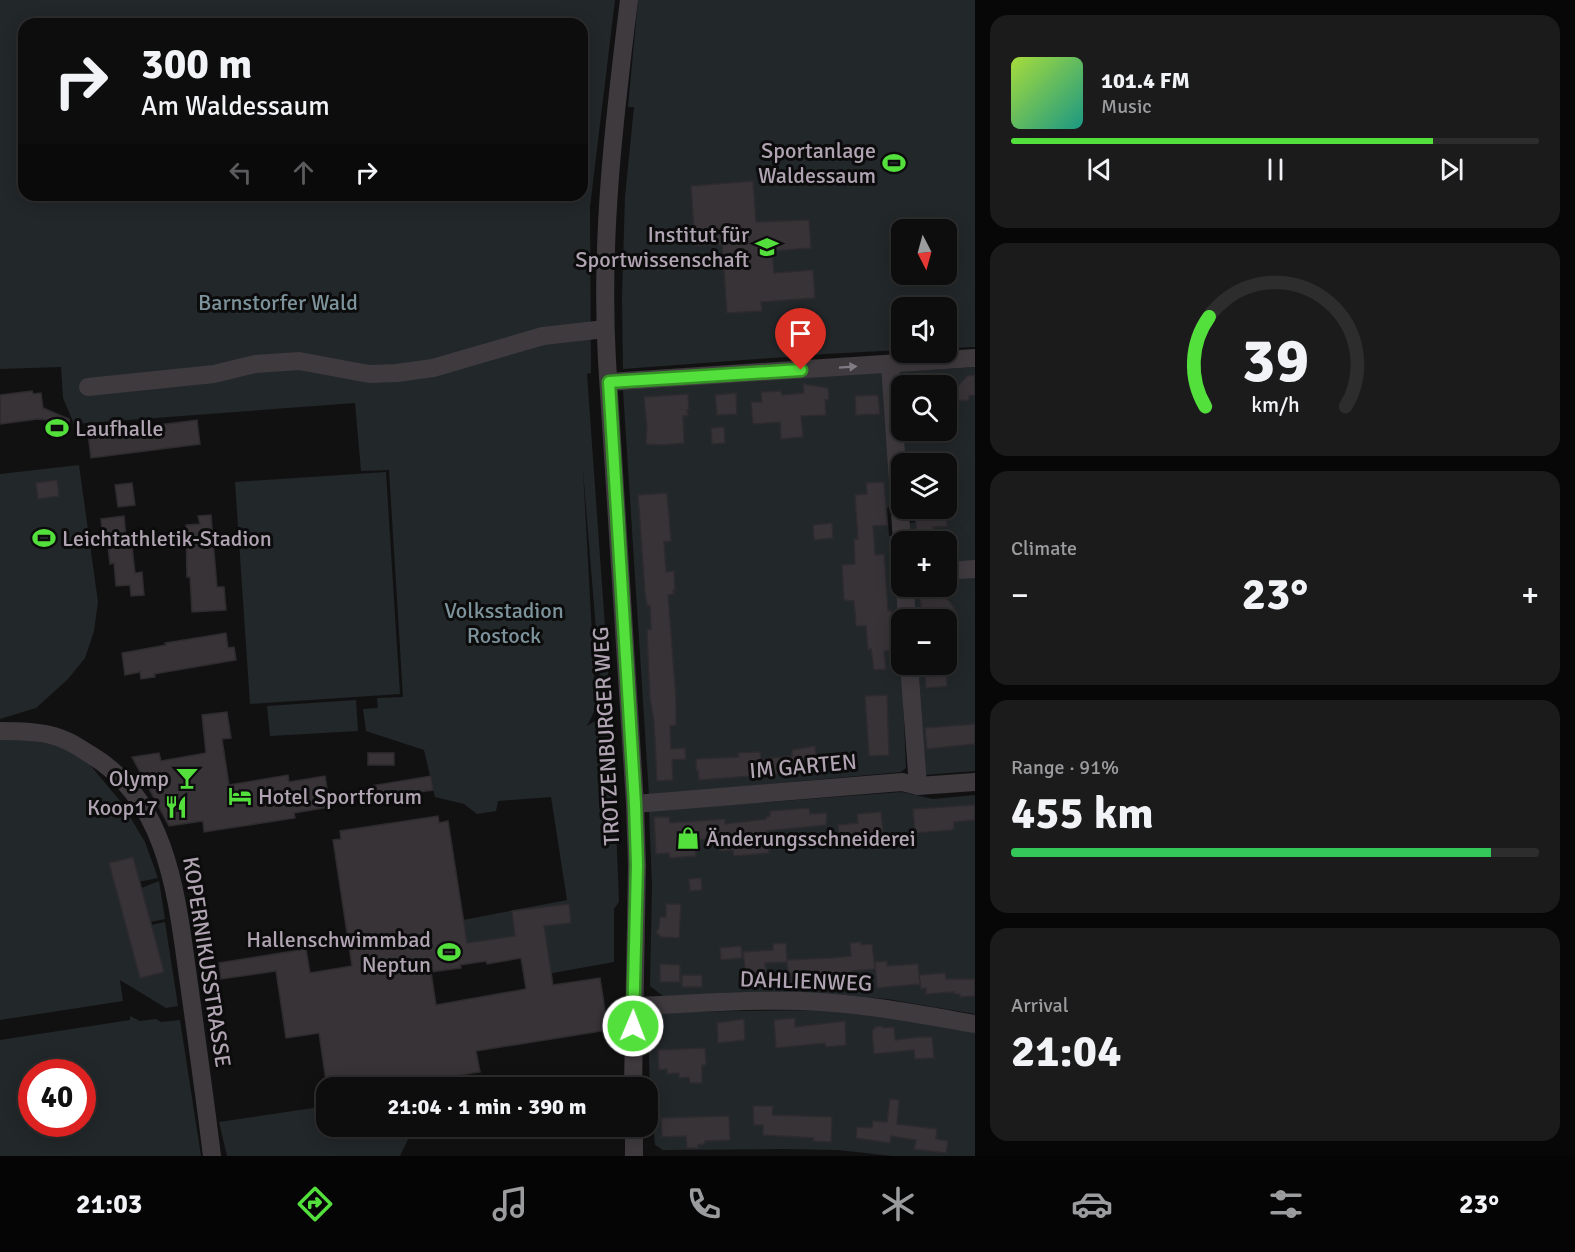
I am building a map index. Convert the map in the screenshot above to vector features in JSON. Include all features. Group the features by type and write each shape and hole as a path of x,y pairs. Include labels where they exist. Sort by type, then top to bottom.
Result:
{"street":[{"name":"TROTZENBURGER WEG","path":"629,0 606,217 605,329 614,382 635,804 637,865 633,1077"},
{"path":"88,387 214,374 255,364 299,361 369,374 397,373 433,368 543,336 605,329"},
{"path":"614,382 975,358"},
{"path":"890,364 901,531"},
{"path":"957,570 975,569"},
{"path":"910,675 918,786"},
{"name":"KOPERNIKUSSTRASSE","path":"0,731 50,735 69,742 103,762 128,786 146,809 165,851 171,876 184,949 213,1156"},
{"name":"IM GARTEN","path":"635,804 902,782 918,786 975,782"},
{"name":"DAHLIENWEG","path":"634,1006 767,1000 803,1001 866,1006 975,1024"},
{"path":"634,1137 634,1156"}],"green space":[{"path":"0,0 615,0 590,207 591,373 587,374 612,725 619,902 614,909 614,962 525,978 546,940 467,943 463,920 567,900 551,797 498,801 496,811 477,814 464,804 435,797 424,750 366,731 363,709 378,708 377,698 403,697 389,470 361,471 355,403 74,424 63,398 61,367 0,369","holes":["583,470 603,716 587,726 596,708"]},
{"path":"638,0 975,0 975,347 957,348 957,297 891,297 891,351 623,369 622,297 625,197 634,107 628,107"},
{"path":"975,367 975,566 957,567 957,531 907,531 907,523 916,522 916,519 957,519 957,453 901,453 900,441 957,441 957,375 895,375 895,372"},
{"path":"883,372 891,468 891,506 887,508 889,536 891,536 891,597 899,597 899,609 891,609 891,675 902,675 906,768 901,772 649,795 623,390"},
{"name":"Leichtathletik-Stadion","path":"79,465 98,602 94,631 85,658 68,679 36,708 0,719 0,474"},
{"path":"386,472 400,694 250,704 235,482"},
{"path":"975,574 975,771 924,775 916,675 957,675 957,609 911,609 910,597 957,597 957,575"},
{"path":"356,700 358,731 270,736 267,706"},
{"path":"13,737 60,746 90,765 121,802 145,842 158,878 138,882 133,857 109,863 140,978 164,972 151,925 165,922 178,1006 166,1008 120,980 123,1001 0,1020 0,738"},
{"path":"902,792 933,799 975,795 975,1014 887,999 832,994 663,996 650,986 652,886 649,811"},
{"path":"159,881 165,919 151,922 139,889"},
{"path":"827,1010 914,1021 975,1032 975,1156 892,1156 838,1150 663,1150 655,1145 654,1137 658,1137 658,1077 650,1077 648,1024 658,1012"},
{"path":"130,1016 140,1021 180,1020 201,1156 0,1156 0,1040 130,1020"},
{"path":"316,1108 316,1137 409,1137 400,1156 227,1156 219,1122"}],"building":[{"name":"Institut für Sportwissenschaft","path":"753,181 756,222 809,220 811,248 772,251 774,273 813,270 815,298 761,302 762,311 727,313 722,244 695,246 691,186"},
{"path":"975,375 975,395 969,396 969,400 957,401 957,388 967,376"},
{"path":"803,384 828,388 829,400 825,400 826,415 801,416 803,437 781,439 780,422 753,424 751,402 762,402 761,392 781,391 782,395 804,393"},
{"name":"Laufhalle","path":"32,391 33,394 41,393 43,408 69,419 69,422 38,419 0,424 0,395"},
{"path":"736,393 737,414 717,415 715,395"},
{"path":"688,394 688,416 683,416 684,443 646,444 644,397"},
{"path":"878,395 880,414 856,415 855,396"},
{"path":"197,420 200,444 91,458 88,434"},
{"path":"724,427 725,443 712,444 711,428"},
{"path":"57,480 59,496 38,499 36,483"},
{"path":"884,482 887,525 873,526 875,555 884,554 888,611 891,611 891,650 884,651 886,669 874,670 871,649 868,650 866,626 856,626 854,601 844,600 842,565 855,564 854,539 858,539 855,495 867,494 866,483"},
{"path":"132,483 135,505 118,507 115,485"},
{"path":"667,493 671,541 664,542 666,572 674,571 675,590 673,590 674,594 668,595 676,700 676,725 670,726 671,749 685,748 686,759 672,760 673,780 657,781 647,630 651,629 650,605 647,606 645,592 638,495"},
{"path":"211,515 217,587 224,587 226,610 192,612 190,577 187,577 186,525 200,524 198,516"},
{"path":"124,516 126,538 131,538 135,573 142,572 144,595 131,596 130,585 116,586 114,563 110,564 106,529 102,530 101,519"},
{"path":"916,519 947,519 947,526 933,527 933,531 916,531"},
{"path":"832,523 833,538 814,540 813,525"},
{"path":"920,597 944,597 954,609 921,609"},
{"path":"226,633 228,648 234,647 236,660 154,674 155,677 141,679 140,672 125,675 122,653"},
{"path":"925,675 946,675 947,686 926,688"},
{"path":"887,695 889,755 869,756 865,696"},
{"name":"Hotel Sportforum","path":"227,712 231,738 222,739 229,785 288,775 289,782 325,776 330,807 294,813 295,818 204,832 203,821 169,826 132,757 159,753 161,761 206,753 202,715"},
{"path":"975,724 975,744 927,749 925,728"},
{"path":"815,746 817,771 699,780 698,770 696,770 696,759 739,757 738,753 753,752 760,752 761,759 792,756 792,750"},
{"path":"368,753 394,753 394,765 368,765"},
{"path":"431,776 433,790 372,799 370,786"},
{"path":"975,805 975,820 954,822 952,830 915,833 913,809"},
{"path":"809,808 810,814 827,813 826,825 767,831 769,853 734,856 733,850 720,851 719,838 695,840 696,856 670,858 669,853 656,854 654,817 669,817 670,823 725,819 725,824 766,819 770,816 770,811"},
{"path":"881,812 883,833 839,837 838,825 858,823 857,814"},
{"name":"Hallenschwimmbad Neptun","path":"438,816 439,823 448,821 467,943 515,936 512,911 569,904 571,923 544,926 553,985 600,978 608,1030 476,1051 480,1072 448,1077 325,1077 319,1033 286,1038 276,971 221,979 219,963 306,949 310,973 352,966 333,840 341,839 340,831","holes":["521,958 526,989 436,1005 431,972 461,968 460,965 486,961 487,964"]},
{"path":"133,857 164,972 140,978 109,863"},
{"path":"701,878 702,890 690,891 689,879"},
{"path":"666,904 681,904 679,938 661,937 656,932 659,928 660,917 666,917"},
{"path":"861,942 861,945 872,944 875,969 852,971 853,978 834,980 833,973 811,975 811,981 792,982 787,962 765,963 767,984 747,983 743,952 773,950 773,944 786,943 787,960 832,958 851,956 850,943"},
{"path":"741,946 742,958 721,960 720,948"},
{"path":"887,961 887,966 918,964 920,984 877,988 875,962"},
{"path":"660,964 680,965 680,982 660,982"},
{"path":"945,973 946,979 975,979 975,996 960,997 960,994 954,994 954,992 926,994 926,988 921,989 919,975"},
{"path":"682,975 702,975 702,987 682,987"},
{"path":"795,1018 795,1027 845,1021 846,1045 826,1047 825,1043 776,1048 774,1020"},
{"path":"744,1019 745,1040 718,1043 717,1023"},
{"path":"875,1027 883,1028 894,1027 895,1040 932,1037 934,1058 915,1059 914,1050 874,1054 872,1031"},
{"path":"705,1048 706,1065 702,1065 702,1083 690,1083 689,1077 679,1078 679,1073 667,1074 667,1069 659,1070 658,1050"},
{"path":"890,1099 899,1100 897,1124 937,1129 936,1139 948,1141 946,1153 914,1149 916,1140 891,1136 890,1143 856,1138 857,1127 872,1128 873,1121 887,1122"},
{"path":"753,1106 773,1106 772,1115 832,1117 831,1142 813,1141 814,1138 763,1135 763,1125 754,1125"},
{"path":"729,1116 730,1140 705,1141 705,1144 698,1145 698,1148 687,1148 686,1136 662,1137 661,1118"}],"place":[{"name":"Sportanlage Waldessaum","path":"894,163"},
{"name":"Institut für Sportwissenschaft","path":"767,247"},
{"name":"Laufhalle","path":"57,428"},
{"name":"Leichtathletik-Stadion","path":"44,538"},
{"name":"Olymp","path":"187,778"},
{"name":"Hotel Sportforum","path":"240,796"},
{"name":"Koop17","path":"176,807"},
{"name":"Änderungsschneiderei","path":"688,838"},
{"name":"Hallenschwimmbad Neptun","path":"449,952"}],"route":[{"path":"633,1026 637,865 635,804 609,382 801,370"}],"park label":[{"name":"Barnstorfer Wald","path":"278,302"},
{"name":"Volksstadion Rostock","path":"504,622"}]}
